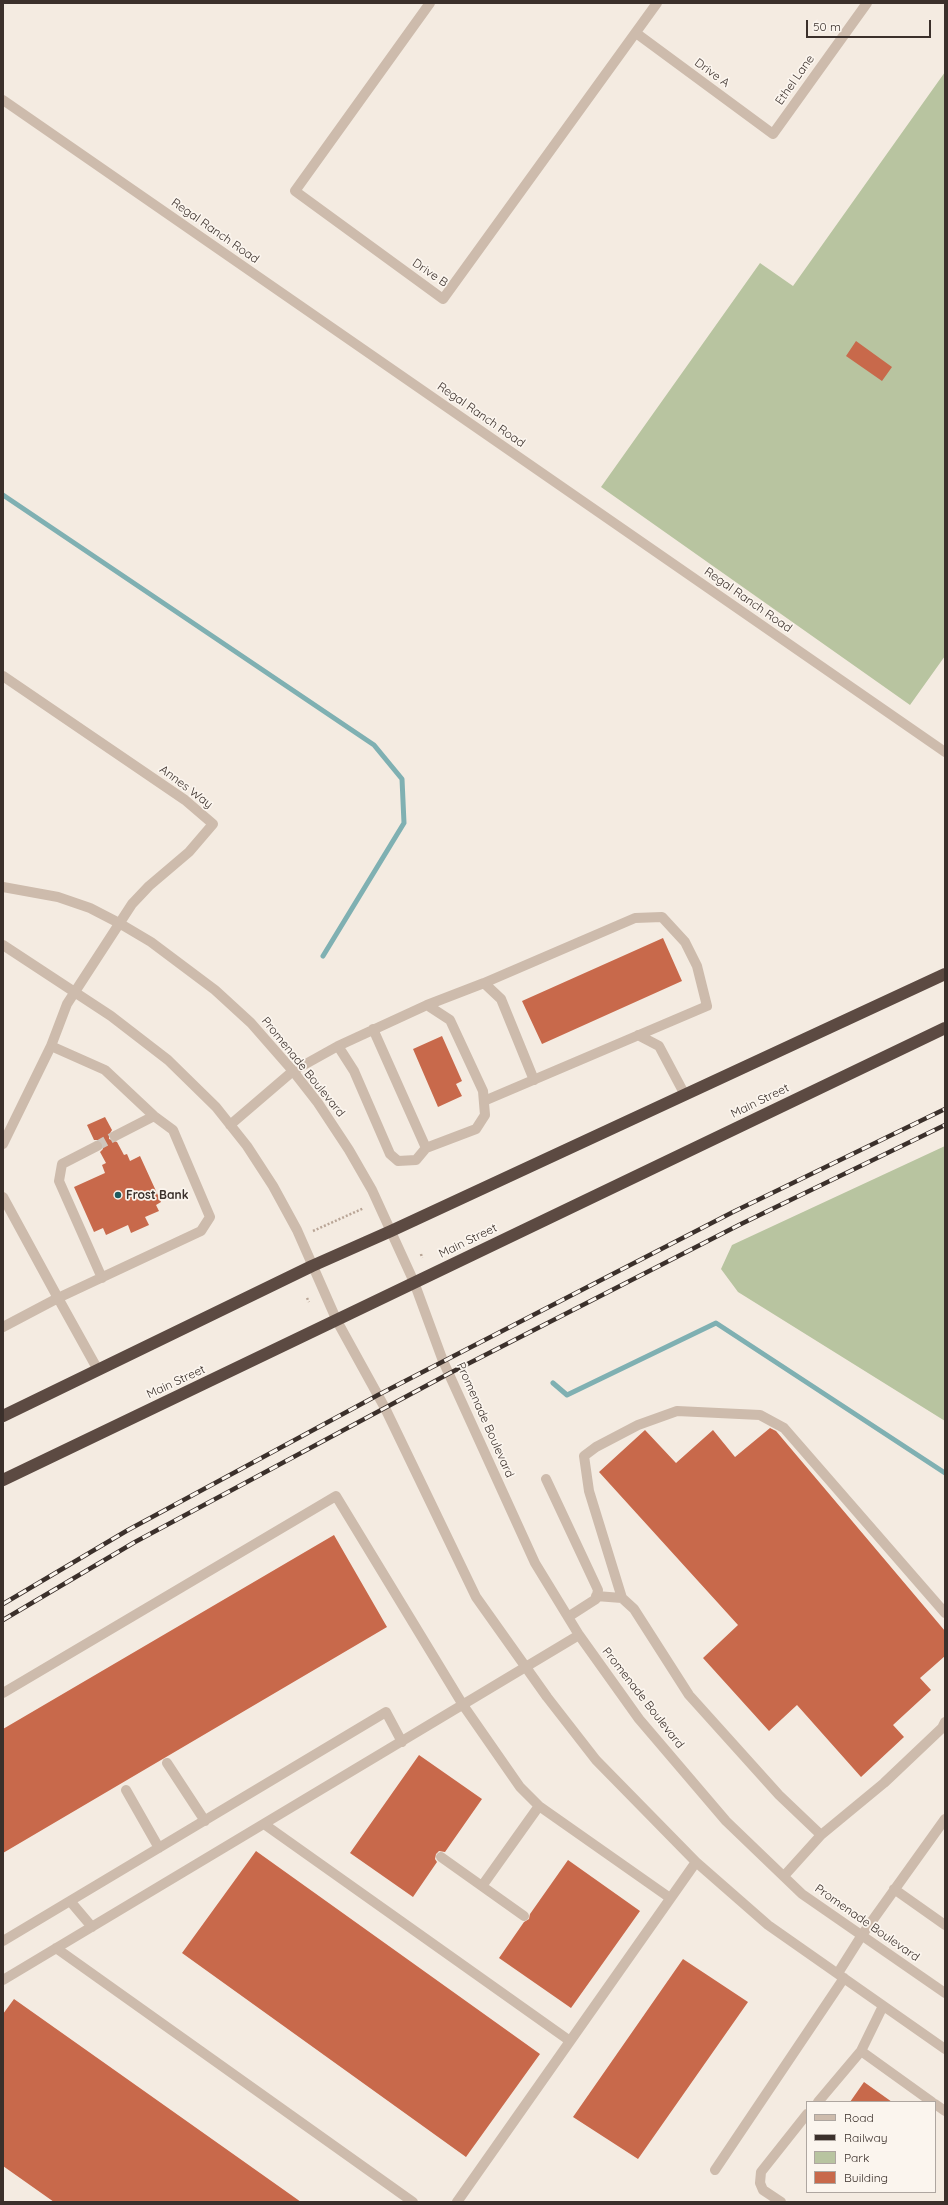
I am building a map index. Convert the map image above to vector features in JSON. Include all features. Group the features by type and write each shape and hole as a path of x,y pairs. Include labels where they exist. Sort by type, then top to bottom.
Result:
{"highway":[{"path":"3,1416 312,1266 391,1231 945,974"},
{"name":"Main Street","path":"3,1480 945,1028"}],"street":[{"name":"Drive B","path":"430,3 295,191 443,299 657,3"},
{"name":"Ethel Lane","path":"773,134 866,3"},
{"name":"Drive A","path":"636,33 773,134"},
{"name":"Regal Ranch Road","path":"3,100 945,752"},
{"name":"Annes Way","path":"3,676 185,800 213,824 189,852 149,886 119,923 68,1004 51,1046 3,1144"},
{"name":"Promenade Boulevard","path":"3,887 58,897 90,908 151,942 215,990 250,1023 292,1072 318,1103 350,1150 391,1231 414,1282 443,1361 535,1563 579,1635 639,1719 726,1821 802,1894 945,1993"},
{"path":"230,1125 292,1072 338,1046 427,1005 484,983 635,918 662,917 685,942 697,966 707,1006 484,1102"},
{"path":"3,945 76,992 148,1044 180,1070 247,1146 273,1186 337,1321 384,1408 476,1597 526,1668 596,1760 696,1862 768,1925 945,2049"},
{"path":"484,983 501,998 534,1080"},
{"path":"338,1046 354,1071 390,1154 398,1161 416,1160 426,1148 476,1129 485,1115 483,1091 450,1020 427,1005"},
{"path":"373,1029 426,1148"},
{"path":"638,1035 659,1046 685,1095"},
{"path":"3,1328 58,1298 201,1231 210,1217 173,1130 154,1116 105,1070 51,1046"},
{"path":"115,1136 154,1116"},
{"path":"97,1146 62,1164 59,1181 102,1278"},
{"path":"3,1197 98,1370"},
{"path":"821,1835 779,1795 689,1695 634,1609 622,1598 589,1491 584,1456 596,1447 638,1425 677,1410 760,1415 784,1428 945,1613"},
{"path":"546,1479 598,1590 596,1596 587,1606 568,1616"},
{"path":"3,1693 336,1496 463,1706 520,1787 539,1806 670,1898"},
{"path":"596,1596 622,1598"},
{"path":"3,1980 463,1706 579,1635"},
{"path":"3,1941 386,1712 402,1742"},
{"path":"784,1876 821,1835 884,1783 942,1728 945,1722"},
{"path":"167,1763 205,1821"},
{"path":"126,1790 159,1848"},
{"path":"482,1886 539,1806"},
{"path":"714,2170 841,1976 862,1935 945,1819"},
{"path":"264,1824 570,2042"},
{"path":"441,1857 524,1916"},
{"path":"457,2202 696,1862"},
{"path":"894,1889 945,1925"},
{"path":"70,1901 92,1927"},
{"path":"56,1948 413,2202"},
{"path":"819,2101 861,2051 884,2006"},
{"path":"861,2051 931,2101"},
{"path":"936,2105 945,2111"},
{"path":"781,2202 763,2190 760,2183 762,2172 782,2143 806,2115"}],"path":[{"path":"313,1231 364,1208"},
{"path":"421,1254 422,1258"},
{"path":"306,1298 309,1302"}],"green space":[{"path":"945,72 945,656 910,705 601,487 760,263 793,286"},
{"path":"945,1146 945,1421 738,1292 721,1269 732,1245"}],"building":[{"path":"856,341 892,367 882,381 846,356"},
{"path":"663,938 682,981 542,1044 522,1001"},
{"path":"442,1036 462,1081 456,1084 462,1096 438,1107 413,1049"},
{"name":"Frost Bank","path":"105,1117 112,1130 109,1135 109,1139 117,1142 124,1155 127,1154 130,1161 140,1156 161,1202 156,1205 159,1211 145,1217 149,1225 131,1233 128,1225 106,1235 103,1228 94,1232 74,1187 105,1173 102,1165 106,1163 100,1152 103,1149 103,1143 100,1140 94,1140 87,1125"},
{"path":"770,1428 776,1431 945,1631 945,1656 920,1678 931,1690 893,1725 904,1737 861,1777 797,1705 769,1731 703,1658 738,1625 599,1472 645,1430 676,1463 713,1430 735,1457"},
{"path":"334,1535 387,1627 3,1853 3,1729"},
{"path":"419,1755 482,1799 445,1852 439,1851 436,1854 435,1859 437,1862 413,1897 350,1853"},
{"path":"256,1851 540,2054 466,2157 182,1953"},
{"path":"568,1860 640,1911 571,2008 499,1958 524,1922 529,1919 530,1914"},
{"path":"683,1959 748,2002 638,2159 573,2117"},
{"path":"14,1999 301,2202 54,2202 3,2166 3,2014"},
{"path":"864,2082 891,2101 851,2101"}],"waterway":[{"path":"3,495 374,745 402,779 404,823 323,956"},
{"path":"553,1383 567,1395 716,1323 945,1473"}],"tunnel":[{"path":"97,1146 115,1136"}],"railway":[{"path":"3,1604 128,1530 378,1395 733,1212 945,1109"},
{"path":"3,1620 135,1542 450,1373 739,1225 945,1125"}],"place":[{"name":"Frost Bank","path":"118,1195"}]}
